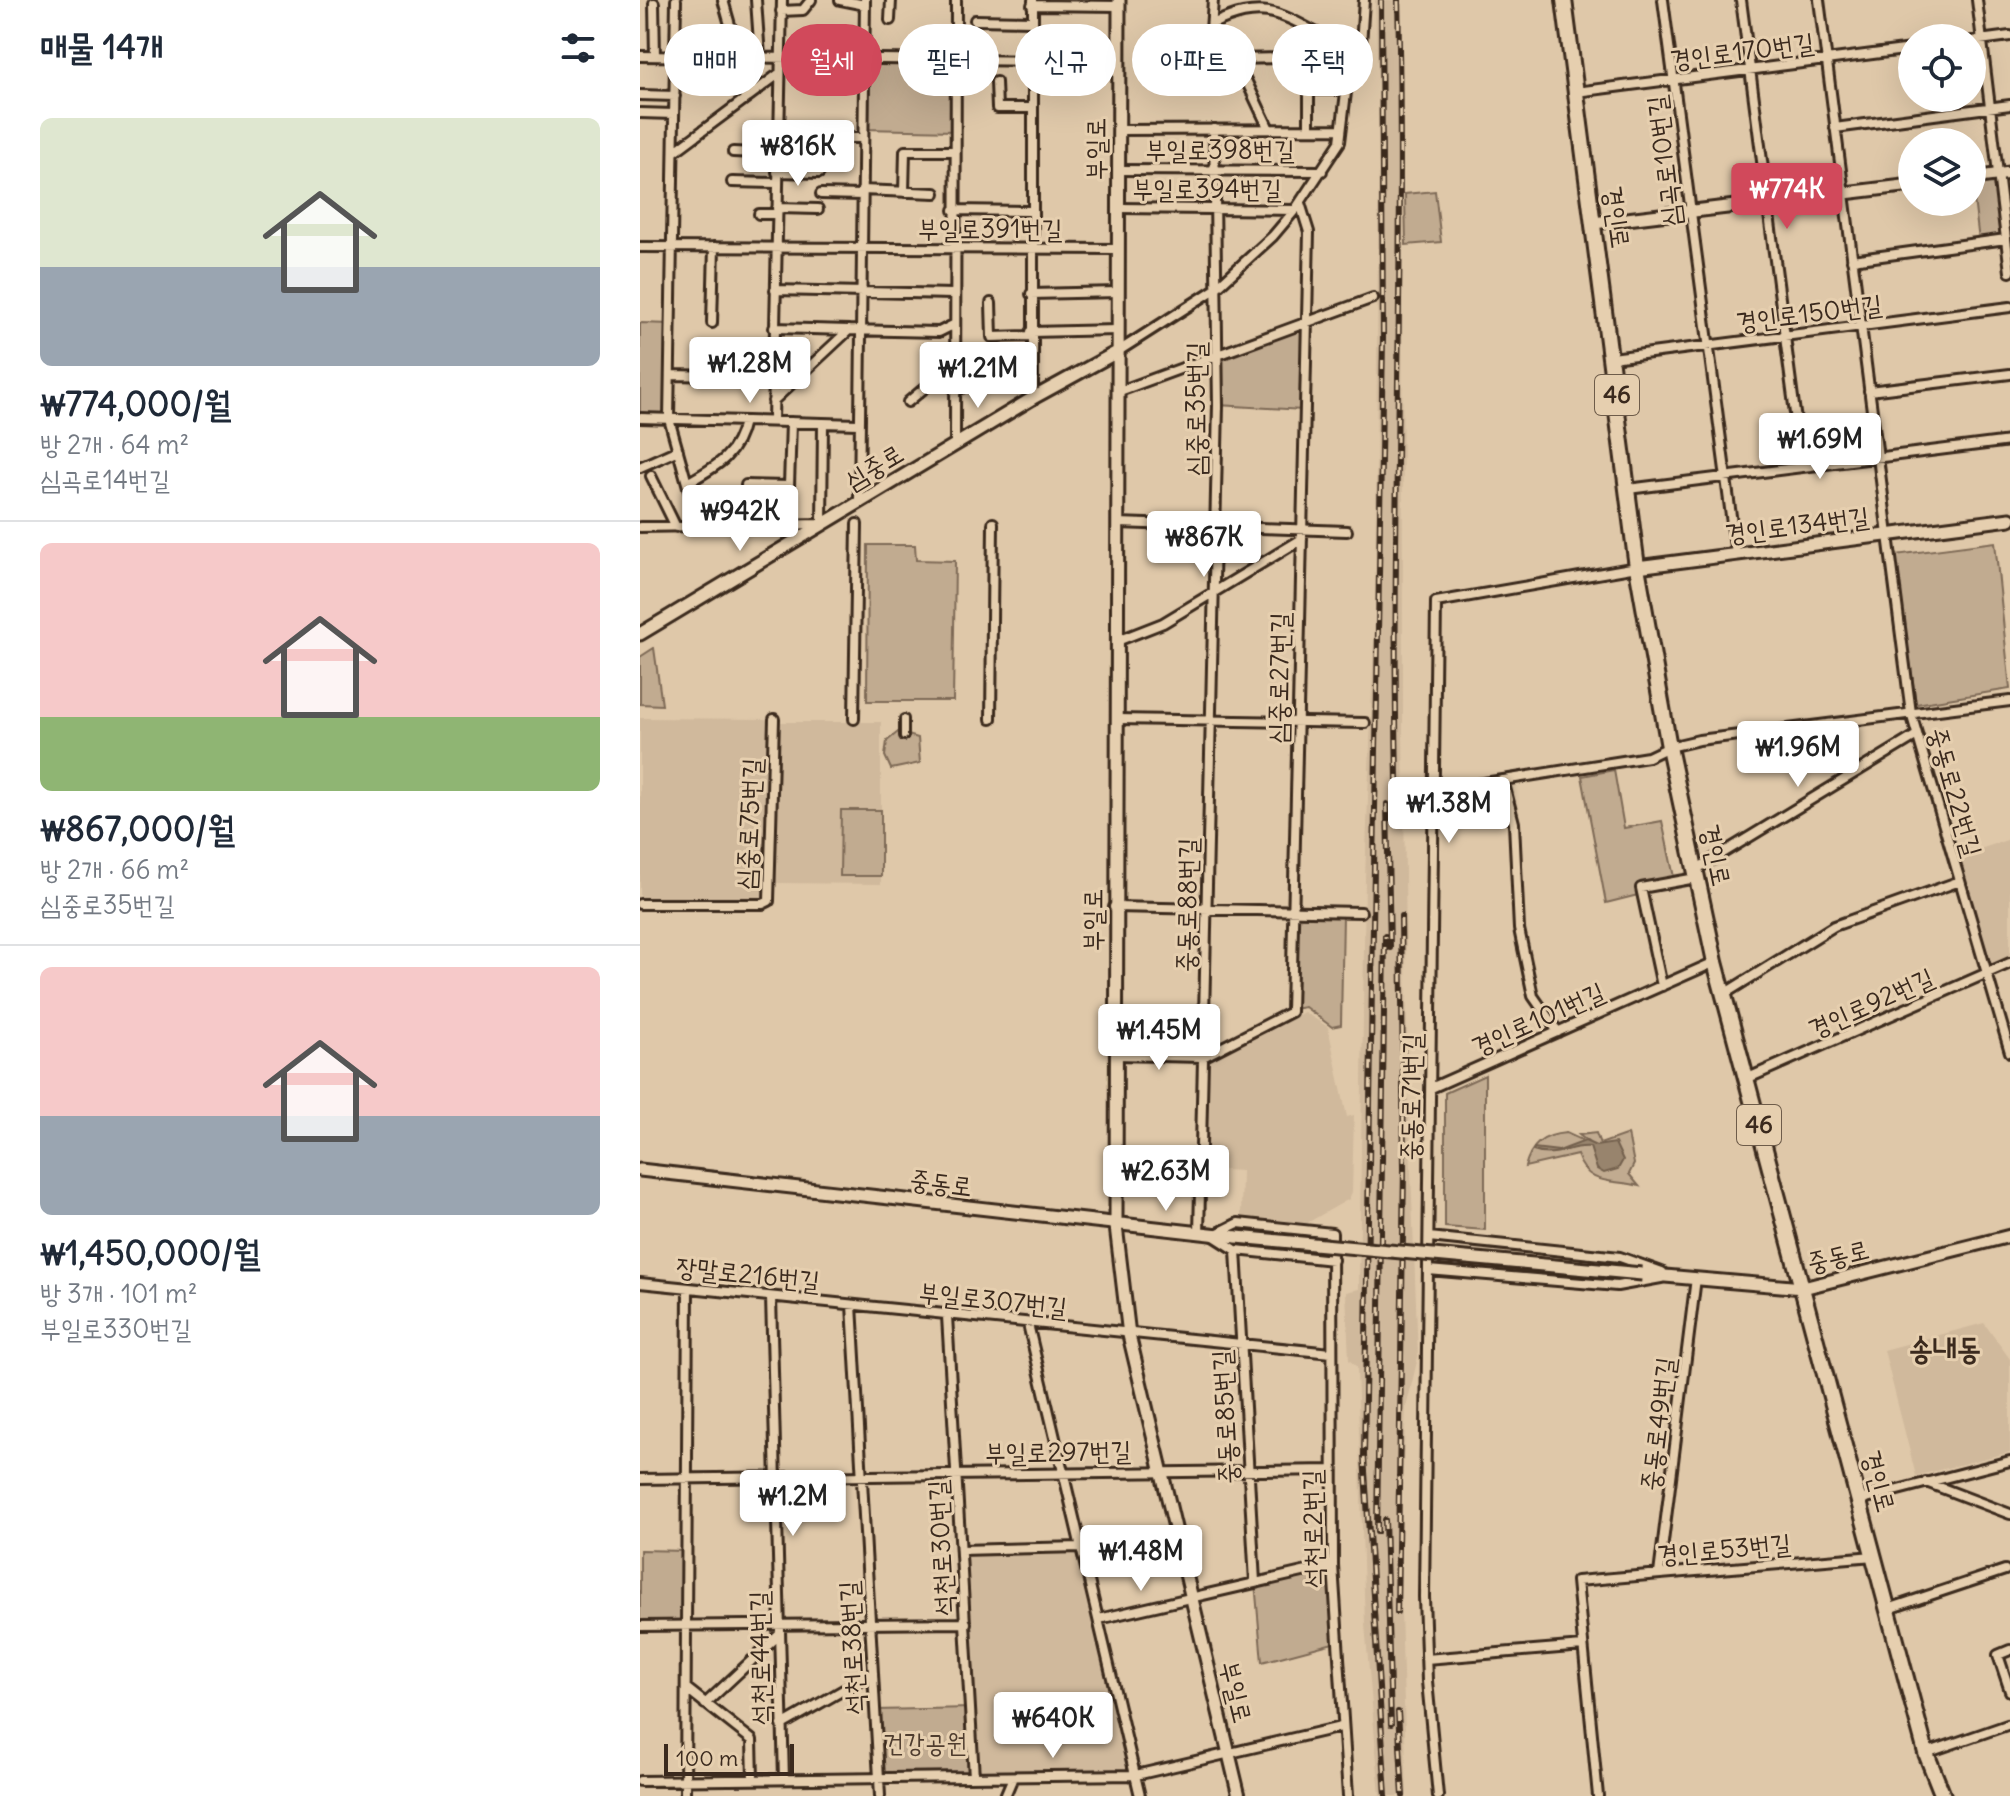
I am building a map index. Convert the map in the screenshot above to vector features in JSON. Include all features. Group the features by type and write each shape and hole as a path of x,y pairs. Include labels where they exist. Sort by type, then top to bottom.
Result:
{"main road":[{"name":"경인로","path":"1564,0 1637,567 1669,747 1715,962 1926,1753 1943,1796"}],"street":[{"path":"676,0 676,24"},
{"path":"723,0 730,24"},
{"path":"756,0 758,24"},
{"path":"773,421 782,0"},
{"path":"781,11 803,10 811,0"},
{"path":"840,0 865,3 865,24"},
{"path":"890,20 891,0"},
{"path":"956,0 956,24"},
{"name":"심중로","path":"1361,24 1364,0"},
{"name":"심곡로10번길","path":"1663,0 1736,554"},
{"path":"1741,0 1802,467"},
{"name":"중동로22번길","path":"1819,0 1911,713 2010,1052"},
{"path":"1977,0 1977,24"},
{"path":"654,3 655,56"},
{"path":"1032,3 1032,24"},
{"name":"부일로","path":"1032,3 1119,3 1114,907 1116,1226 1129,1335 1239,1796"},
{"path":"1211,3 1212,24 1261,5 1297,24"},
{"path":"975,20 1032,21"},
{"path":"1986,39 2010,36"},
{"name":"경인로170번길","path":"1576,92 1898,51"},
{"path":"640,56 664,56"},
{"path":"765,57 780,57"},
{"path":"674,152 780,73"},
{"path":"1986,86 2004,174 2010,272"},
{"path":"640,95 664,96"},
{"path":"675,96 669,419 699,526"},
{"path":"859,502 864,96"},
{"path":"955,444 956,96"},
{"path":"997,96 997,108 1030,108"},
{"path":"1030,96 1033,398"},
{"path":"1253,96 1269,129"},
{"path":"1309,96 1309,129"},
{"name":"심중로","path":"640,634 955,444 1117,352 1214,290 1273,236 1322,171 1340,142 1345,96"},
{"path":"1835,128 2010,105"},
{"path":"640,113 674,114"},
{"path":"1214,129 1214,290"},
{"path":"1119,130 1341,129"},
{"path":"778,138 863,138"},
{"path":"904,192 905,151 955,151"},
{"path":"733,152 778,154"},
{"name":"부일로398번길","path":"1118,170 1322,171"},
{"path":"777,172 819,173"},
{"path":"732,182 777,183"},
{"path":"1593,223 1898,187"},
{"path":"821,194 935,193"},
{"name":"부일로394번길","path":"1118,208 1298,206"},
{"name":"심중로27번길","path":"1203,1057 1291,1011 1309,232 1298,206"},
{"path":"759,214 818,209"},
{"path":"954,210 1030,211"},
{"path":"1852,260 2006,239"},
{"name":"부일로391번길","path":"640,247 1118,249"},
{"path":"712,323 714,247"},
{"path":"775,290 953,294"},
{"name":"심중로35번길","path":"1211,721 1218,354 1214,290"},
{"path":"1031,294 1118,292"},
{"path":"1117,392 1373,298"},
{"path":"991,303 992,337 1117,330"},
{"name":"경인로150번길","path":"1612,358 2010,307"},
{"path":"774,328 939,332 953,325"},
{"path":"773,401 849,330"},
{"path":"908,402 953,364"},
{"path":"955,392 990,370"},
{"path":"1869,391 2010,374"},
{"path":"670,375 773,377"},
{"path":"640,418 858,424"},
{"path":"687,483 715,467 740,443 744,421"},
{"path":"745,525 746,485 789,486 791,422"},
{"path":"640,527 822,524 823,423"},
{"path":"1628,489 2010,441"},
{"path":"640,467 678,450"},
{"path":"651,476 676,527"},
{"name":"경인로134번길","path":"1637,567 2010,519"},
{"path":"991,719 993,523"},
{"path":"1118,523 1216,526 1302,535 1347,531"},
{"path":"854,719 857,524"},
{"path":"1117,641 1163,623 1302,535"},
{"name":"중동로71번길","path":"1438,1796 1426,1659 1436,602 1637,567"},
{"path":"1434,791 1648,757 1669,747 2010,701"},
{"name":"심중로75번길","path":"640,904 763,904 769,901 774,719"},
{"path":"904,719 904,736"},
{"path":"1117,719 1365,723"},
{"name":"중동로88번길","path":"1199,1234 1211,721"},
{"path":"1662,986 1641,888 1696,874 1917,735"},
{"path":"1503,780 1514,823 1519,929 1533,996 1558,1032"},
{"path":"1724,994 1819,932 1960,881"},
{"path":"1114,907 1361,912"},
{"name":"경인로101번길","path":"1431,1088 1715,962"},
{"name":"경인로92번길","path":"1746,1079 2010,963"},
{"path":"1116,1055 1203,1057"},
{"name":"중동로","path":"640,1170 1116,1226 1803,1288 2010,1236"},
{"path":"1238,1223 1332,1233 1333,1260 1236,1250 1214,1235 1238,1223"},
{"name":"중동로","path":"1429,1237 1620,1257 1674,1276"},
{"name":"중동로85번길","path":"1236,1250 1255,1582"},
{"name":"석천로2번길","path":"1333,1260 1333,1565 1341,1727 1348,1796"},
{"name":"중동로","path":"1428,1270 1617,1286 1674,1276"},
{"name":"중동로49번길","path":"1659,1574 1696,1278"},
{"name":"장말로216번길","path":"640,1283 852,1305"},
{"path":"685,1796 688,1288"},
{"name":"석천로44번길","path":"771,1297 784,1779"},
{"name":"부일로307번길","path":"852,1305 1331,1353"},
{"name":"석천로38번길","path":"852,1305 880,1796"},
{"name":"석천로30번길","path":"947,1316 974,1777"},
{"path":"1028,1324 1140,1796"},
{"path":"1859,1500 2010,1461"},
{"name":"부일로297번길","path":"640,1479 1332,1470"},
{"path":"1926,1482 2010,1514"},
{"path":"961,1550 1082,1547"},
{"name":"경인로53번길","path":"1583,1646 1577,1581 1874,1556"},
{"path":"1099,1619 1333,1565"},
{"path":"1888,1609 2005,1570"},
{"path":"640,1626 780,1630 871,1624 966,1623"},
{"path":"705,1704 780,1630"},
{"path":"1426,1659 1583,1646 1598,1796"},
{"path":"2010,1650 1998,1655 2010,1691"},
{"path":"782,1725 873,1673"},
{"path":"686,1688 752,1740 753,1779"},
{"path":"1926,1753 2010,1724"},
{"path":"640,1781 1136,1775 1341,1727"},
{"path":"1005,1796 1013,1777"}],"shaded area":[{"path":"1375,0 1402,0 1403,731 1408,1092 1418,1357 1406,1408 1399,1550 1407,1796 1380,1796 1365,1625 1357,1367 1349,1360 1346,1292 1359,1289 1365,879 1375,609 1379,112"},
{"path":"640,718 774,719 769,901 640,902"},
{"path":"775,722 881,722 881,884 774,883"},
{"path":"2010,839 2010,956 1989,968 1956,857"},
{"path":"1304,1012 1328,1027 1347,1117 1354,1115 1352,1192 1349,1199 1307,1223 1241,1216 1242,1171 1205,1169 1206,1068 1209,1060"},
{"path":"1585,1141 1596,1146 1615,1143 1623,1160 1618,1169 1604,1173 1597,1169 1590,1147 1556,1153 1533,1151 1534,1148 1559,1151"},
{"path":"1984,1323 2010,1359 2010,1452 1916,1476 1884,1350"},
{"path":"1082,1547 1136,1775 974,1777 961,1550"}],"green space":[{"path":"882,58 898,58 898,96 955,96 955,131 863,129 863,96 882,96"},
{"path":"1996,179 2003,237 1979,241 1976,216 1986,216 1986,180"},
{"path":"1435,191 1441,242 1406,245 1405,194"},
{"path":"1307,321 1303,410 1218,405 1218,354"},
{"path":"640,323 671,324 669,419 640,418"},
{"path":"1995,542 2010,689 1916,704 1895,555"},
{"path":"868,545 915,545 916,560 955,561 953,701 867,701"},
{"path":"654,648 662,705 640,704 640,657"},
{"path":"898,732 918,738 920,763 891,769 885,756 887,741"},
{"path":"1614,770 1624,828 1662,821 1675,882 1641,887 1642,894 1606,903 1582,776"},
{"path":"841,810 881,810 881,876 840,876"},
{"path":"1296,913 1343,914 1341,1025 1332,1027 1305,1007 1293,1009"},
{"path":"1485,1075 1485,1230 1445,1227 1445,1093"},
{"path":"1566,1133 1592,1145 1579,1135 1596,1133 1600,1144 1628,1134 1634,1164 1629,1174 1639,1186 1594,1177 1577,1155 1525,1167 1539,1142"},
{"path":"640,1550 687,1551 686,1625 640,1626"},
{"path":"1333,1565 1337,1642 1262,1662 1255,1582"},
{"name":"건강공원","path":"971,1708 974,1777 879,1778 875,1710"}],"railway":[{"path":"1381,0 1383,339 1364,1456 1386,1796"},
{"path":"1398,0 1398,820"},
{"path":"1387,804 1390,948"},
{"path":"1397,1612 1404,1169 1401,916"},
{"path":"1377,1532 1385,936"},
{"path":"1385,1520 1391,1724"},
{"path":"1398,1712 1403,1796"}],"district":[{"name":"송내동","path":"1945,1349"}]}
